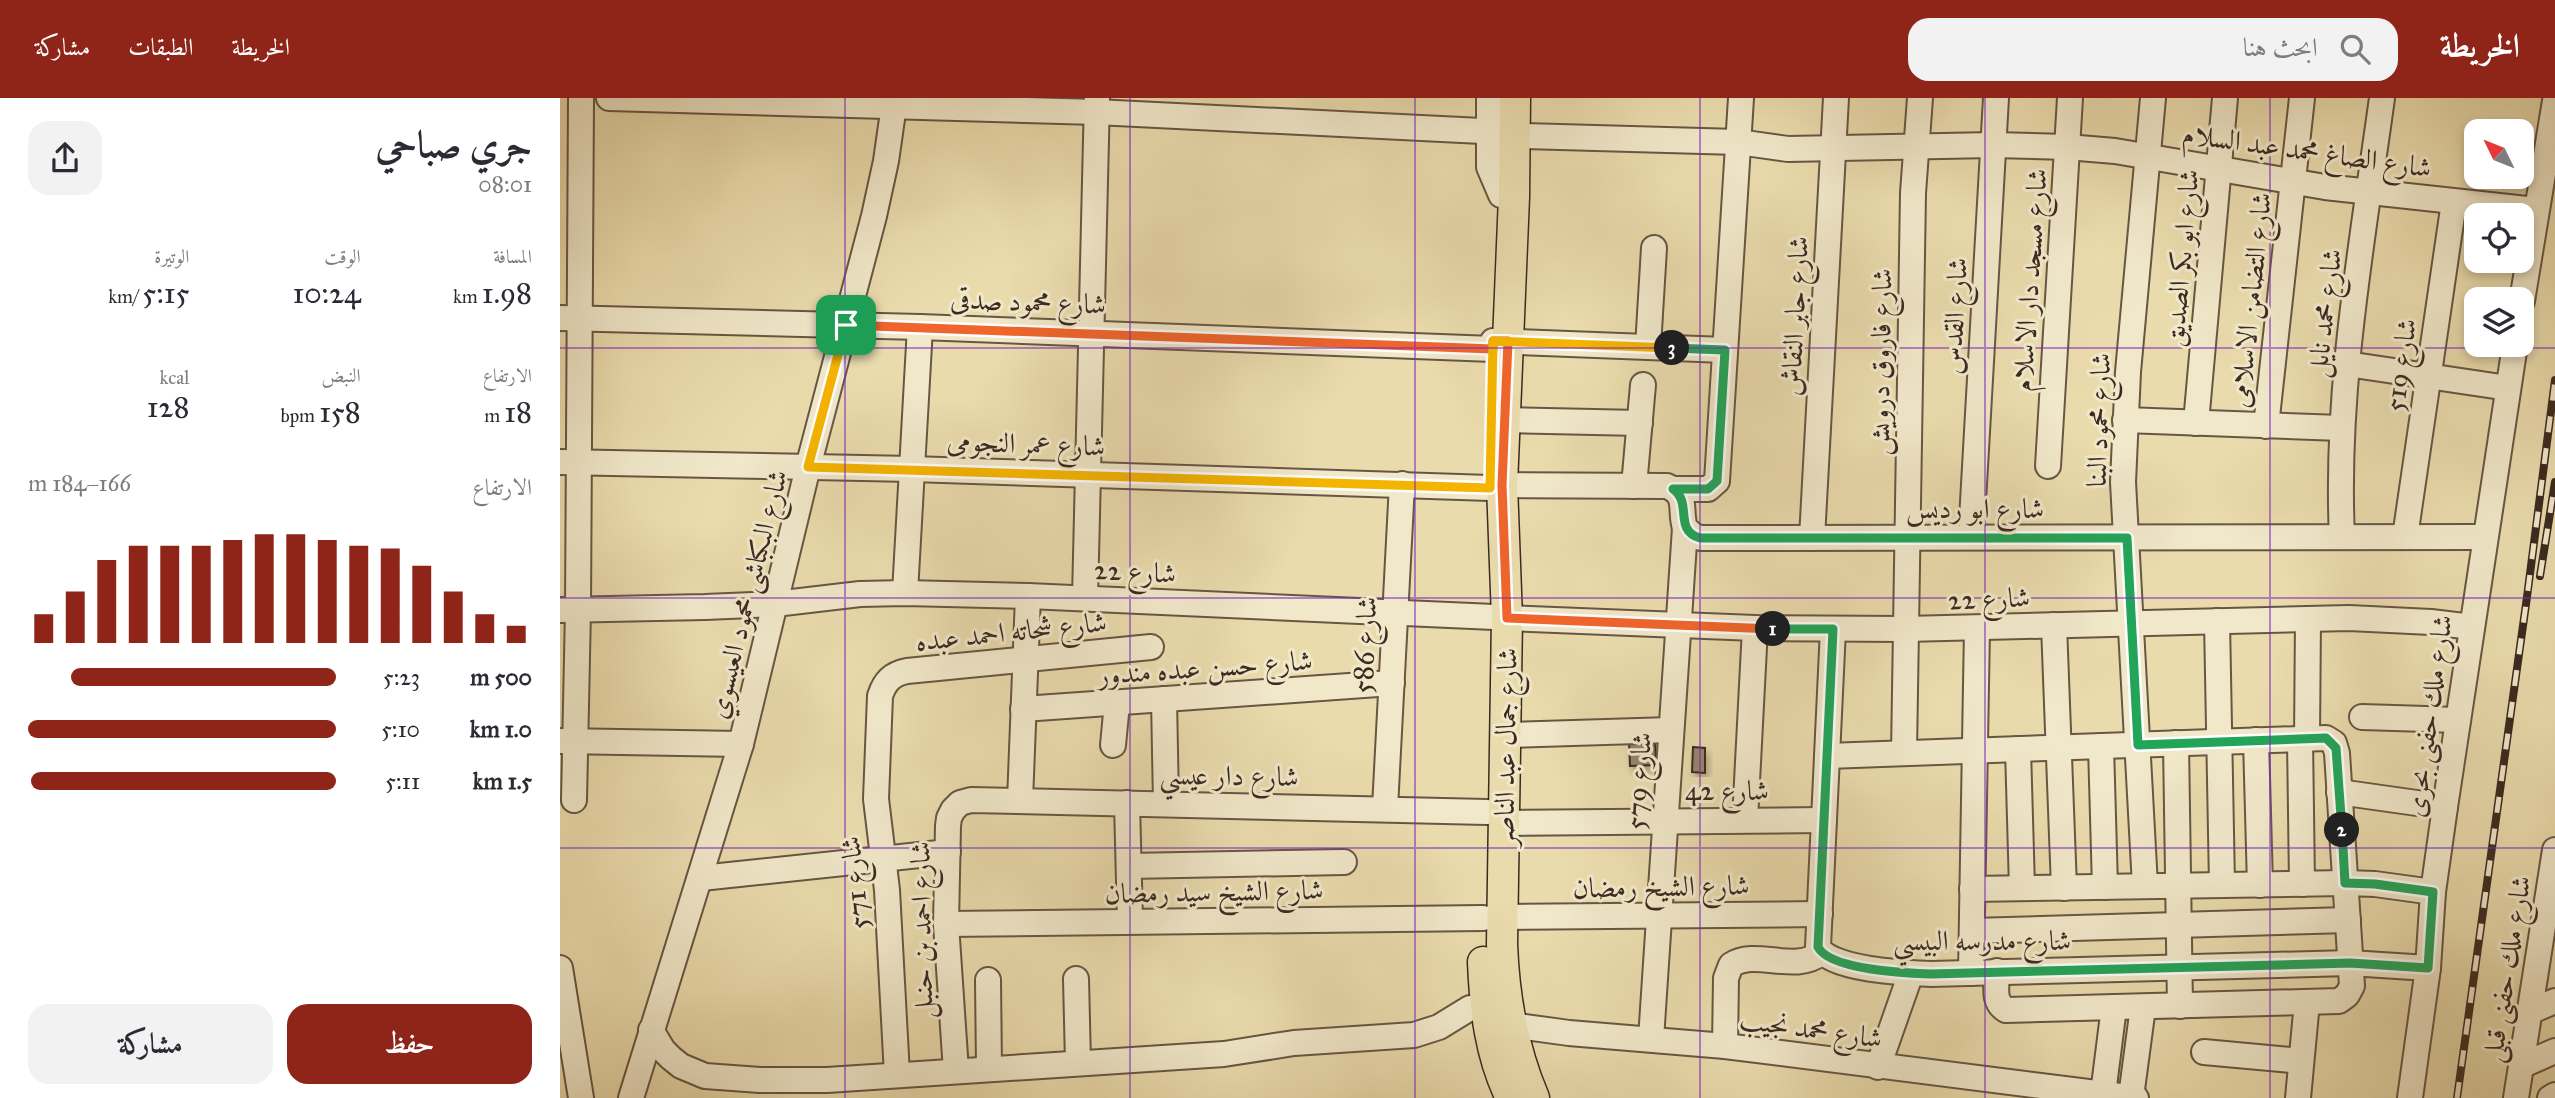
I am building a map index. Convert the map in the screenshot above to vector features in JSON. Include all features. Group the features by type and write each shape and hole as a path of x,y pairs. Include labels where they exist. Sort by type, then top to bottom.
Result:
{"main road":[{"name":"شارع جمال عبد الناصر","path":"1496,486 1504,420 1498,343 1508,139 1503,98"},
{"name":"شارع جمال عبد الناصر","path":"1495,817 1507,735 1496,486 1501,195 1515,98"},
{"name":"شارع جمال عبد الناصر","path":"1500,618 1493,918 1486,1008 1495,1060 1511,1098"},
{"name":"شارع جمال عبد الناصر","path":"1493,918 1511,1026 1534,1098"}],"street":[{"path":"574,800 567,741 570,319 581,98"},
{"name":"شارع الصاغ محمد عبد السلام","path":"609,98 1096,105 1508,139 1738,142 1788,149 1993,145 2067,147 2148,157 2369,193 2536,210"},
{"path":"1489,98 1508,139"},
{"path":"1508,139 1525,98"},
{"path":"1496,486 1660,486 1673,489 1708,489 1717,481 1741,98"},
{"name":"شارع جابر النقاش","path":"1812,538 1836,98"},
{"name":"شارع فاروق درويش","path":"1904,753 1915,147 1920,98"},
{"name":"شارع القدس","path":"1972,537 1996,98"},
{"name":"شارع مسجد دار الاسلام","path":"2048,466 2070,98"},
{"name":"شارع محمود البنا","path":"2145,887 2123,482 2125,420 2153,98"},
{"name":"شارع ابو بكر الصديق","path":"2196,423 2225,98"},
{"name":"شارع التضامن الاسلامى","path":"2266,426 2302,98"},
{"name":"شارع محمد نايل","path":"2342,537 2341,428 2382,98"},
{"path":"2524,287 2555,101"},
{"name":"شارع البكباشى محمود العيسوي","path":"631,1098 741,744 808,467 876,205 894,102"},
{"path":"1086,598 1096,105"},
{"name":"شارع 519","path":"2405,537 2454,202"},
{"path":"1648,347 1654,248"},
{"name":"شارع محمود صدقى","path":"570,319 1725,350"},
{"path":"905,593 920,327"},
{"name":"شارع ملك حفنى بحرى","path":"2409,1097 2428,968 2433,892 2513,357"},
{"path":"2347,364 2508,388"},
{"path":"1634,486 1643,385"},
{"path":"1504,420 1640,424"},
{"path":"2125,420 2341,428"},
{"name":"شارع عمر النجومى","path":"569,462 1496,486"},
{"name":"شارع 586","path":"1385,808 1402,484"},
{"path":"1673,489 1684,505 1685,528"},
{"name":"شارع ابو رديس","path":"1685,528 1700,538 2485,537"},
{"name":"شارع 579","path":"1651,1038 1685,528"},
{"name":"شارع 22","path":"569,610 775,604 860,594 905,593 1086,598 1395,614 1755,628 1977,628 2390,618 2472,627"},
{"path":"1020,801 1028,596"},
{"path":"2302,884 2311,738 2308,619"},
{"path":"2217,621 2222,885"},
{"path":"2054,625 2064,888"},
{"path":"1745,820 1755,628"},
{"path":"1971,973 1977,628"},
{"path":"1724,1046 1726,978 1731,965 1744,960 1808,961 1821,953 1818,947 1833,629"},
{"name":"شارع شحاته احمد عبده","path":"883,686 889,678 908,671 1151,647"},
{"name":"شارع حسن عبده مندور","path":"1023,709 1392,683"},
{"name":"شارع 571","path":"883,686 880,696 875,782 883,859 897,1075"},
{"path":"1164,699 1166,803"},
{"path":"1113,745 1117,703"},
{"path":"2362,716 2458,720"},
{"path":"1507,735 1671,730"},
{"path":"1827,756 2311,738 2336,748 2352,986 2347,995 2339,1001 2006,1010 1997,1002 1997,971"},
{"path":"2256,740 2260,884"},
{"path":"567,741 741,744"},
{"path":"2176,743 2180,1006"},
{"path":"2101,746 2105,887"},
{"path":"2018,749 2022,888"},
{"path":"2340,792 2445,807"},
{"name":"شارع دار عيسي","path":"971,800 1385,808 1495,817"},
{"name":"شارع احمد بن حنبل","path":"956,1071 946,924 949,818 960,803 971,800"},
{"path":"1127,803 1130,921"},
{"name":"شارع 42","path":"1495,817 1824,820"},
{"name":"شارع ملك حفنى قبلى","path":"2516,1098 2529,1012 2546,956 2555,850"},
{"path":"701,878 948,852"},
{"path":"1129,866 1344,862"},
{"path":"1972,889 2345,883 2433,892"},
{"name":"شارع الشيخ رمضان","path":"1493,918 1820,914"},
{"name":"شارع الشيخ سيد رمضان","path":"946,924 1493,918"},
{"path":"1972,931 2348,920"},
{"name":"شارع مدرسه البيسي","path":"1821,953 1833,960 1859,966 1911,973 2350,963 2428,968"},
{"path":"560,968 581,1098"},
{"path":"1878,1067 1911,973"},
{"path":"1076,979 1078,1063"},
{"path":"988,980 989,1069"},
{"path":"2529,1012 2555,1001"},
{"path":"2298,1098 2307,1002"},
{"path":"2133,1098 2143,1006"},
{"path":"2103,1094 2114,1007"},
{"path":"652,1030 671,1058 681,1066 705,1076 827,1080 1224,1055 1294,1043 1414,1035 1439,1027 1470,1008 1486,1008"},
{"name":"شارع محمد نجيب","path":"1511,1026 1724,1046 2133,1098"},
{"path":"2521,1066 2555,1051"},
{"path":"2204,1052 2301,1061"},
{"path":"2550,1098 2555,1096"}],"building":[{"path":"1655,739 1656,765 1630,766 1629,740"},
{"path":"1693,747 1705,748 1705,773 1692,772"}],"railway":[{"path":"2457,1098 2555,380"},
{"path":"2540,576 2555,482"}],"route":[{"path":"846,325 808,467 1490,488 1493,341 1508,341 1725,350 1717,481 1708,489 1673,489 1682,498 1683,522 1689,533 1700,538 2127,538 2138,745 2326,738 2331,740 2337,752 2345,883 2433,892 2428,968 2350,963 1931,974 1859,966 1826,957 1818,947 1833,629 1507,618 1502,485 1508,341 1493,341 1493,349 1091,333 846,325"}]}
